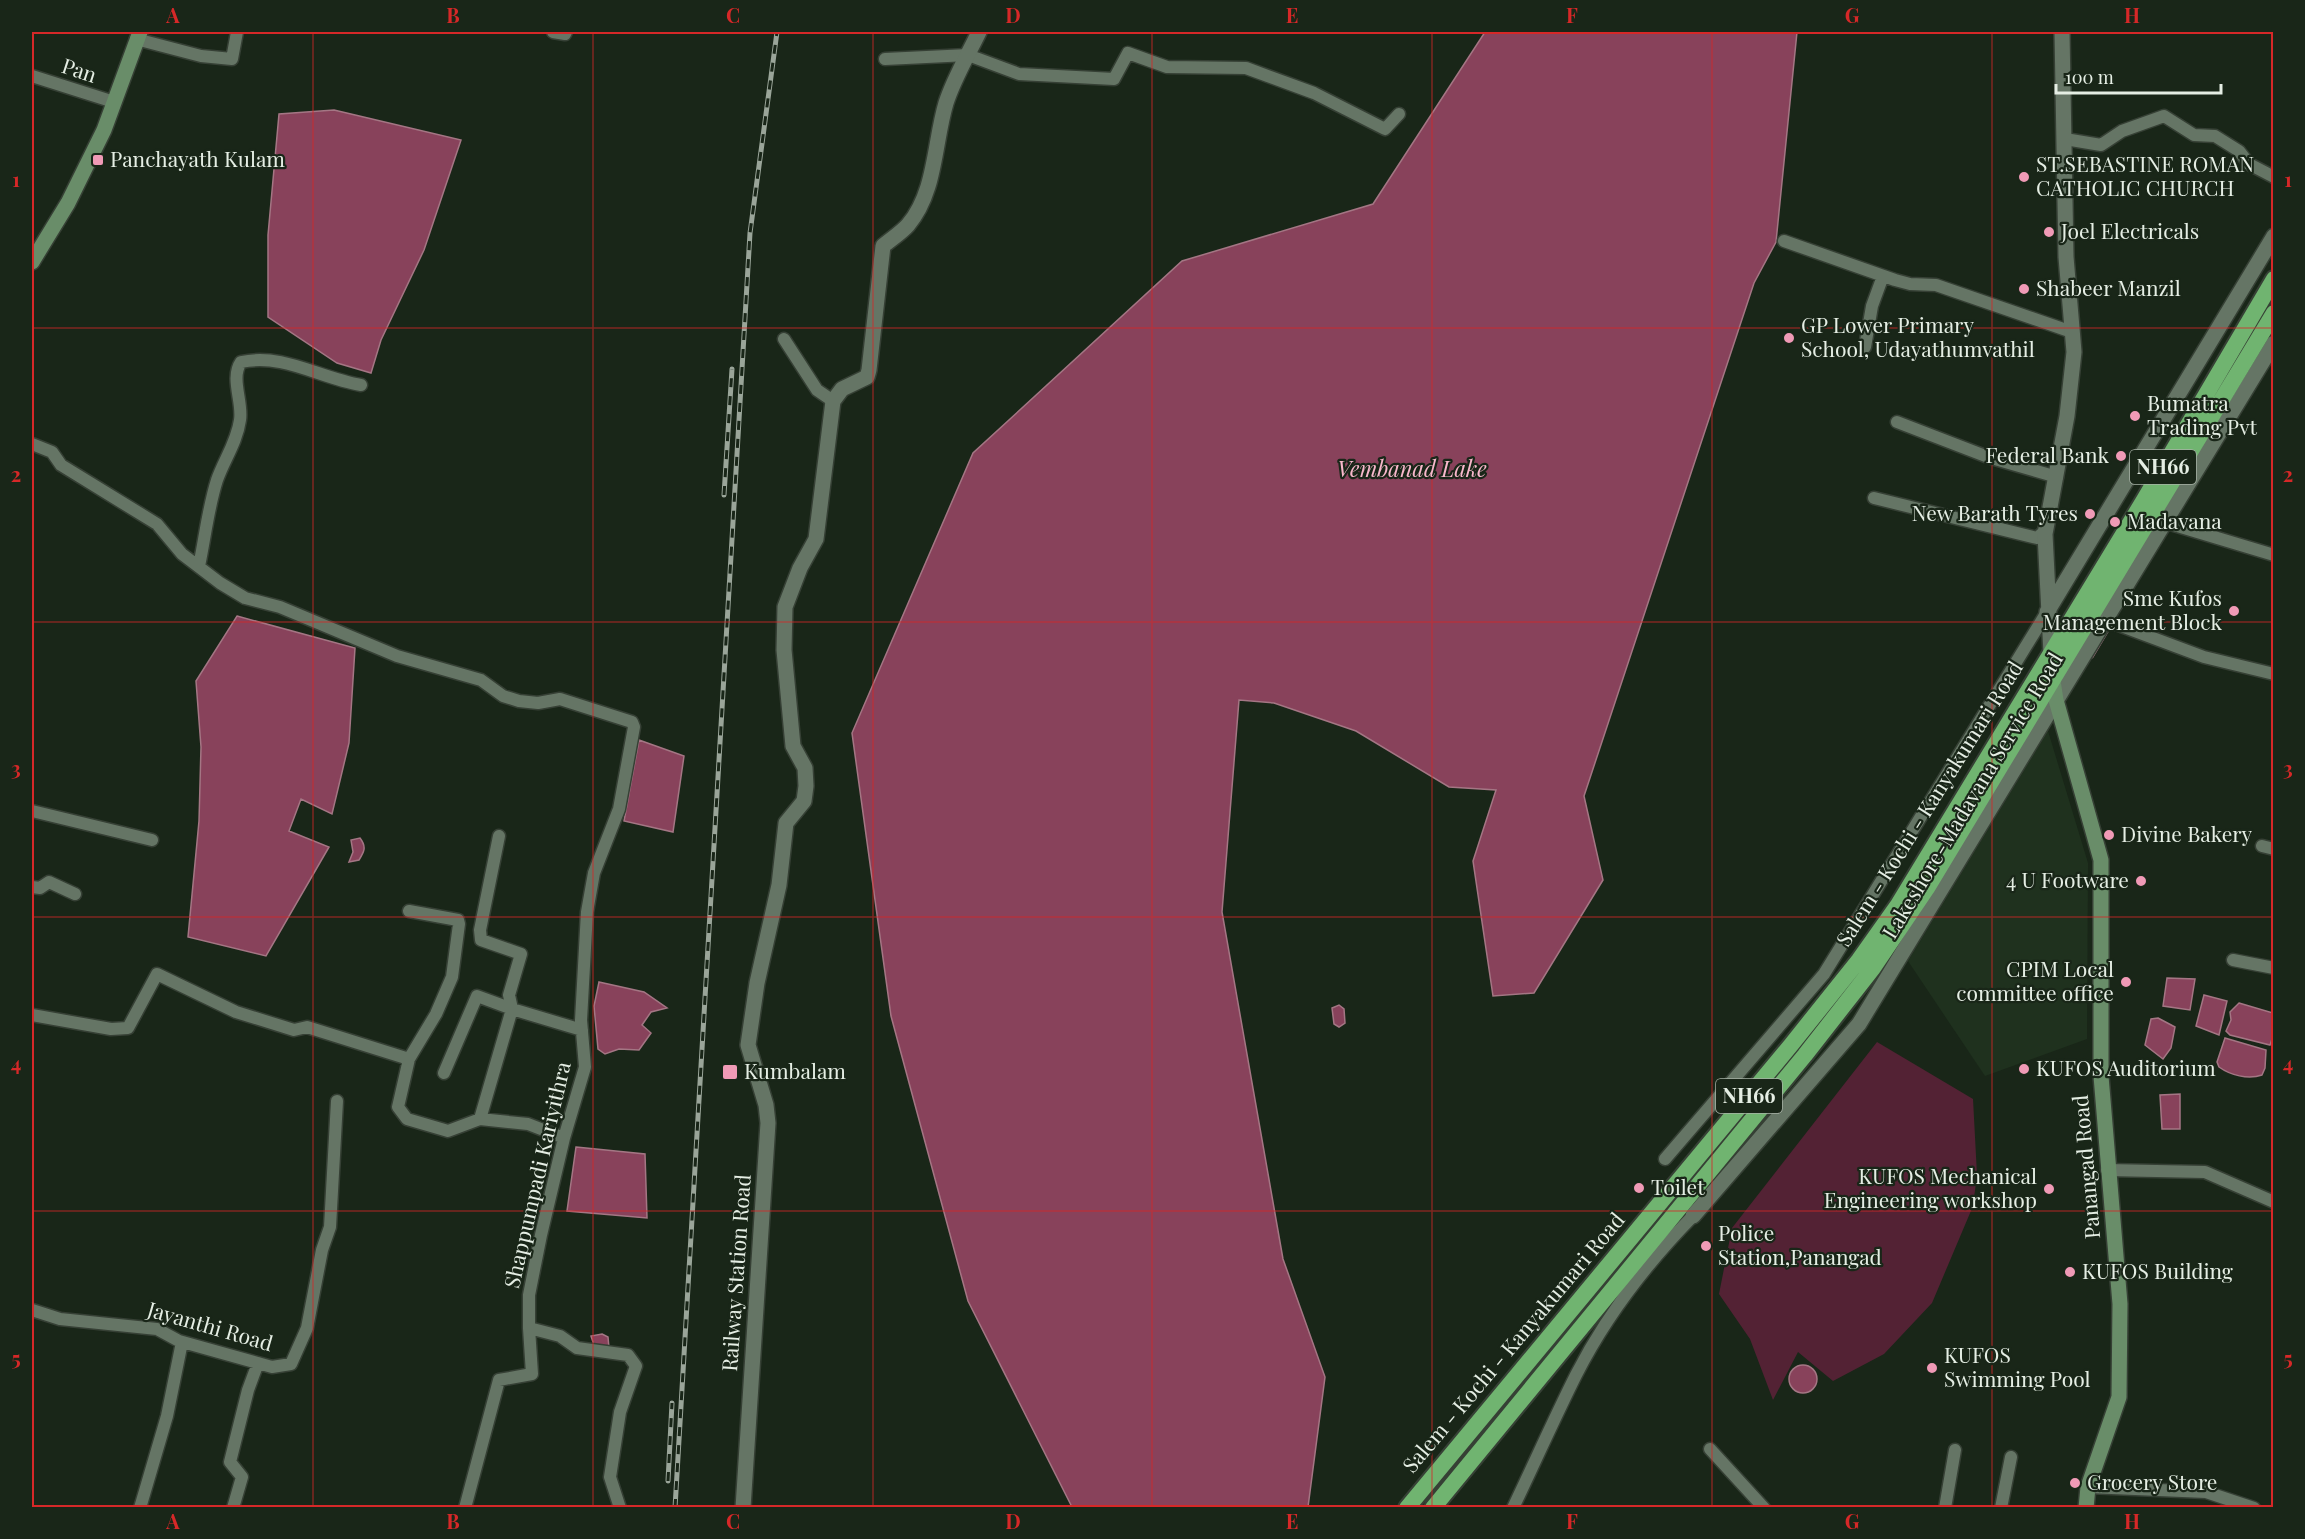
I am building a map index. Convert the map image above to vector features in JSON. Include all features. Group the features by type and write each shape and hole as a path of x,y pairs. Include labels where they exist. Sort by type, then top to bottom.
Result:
{"highway":[{"name":"Salem - Kochi - Kanyakumari Road","path":"1407,1508 1859,960 1935,847 2274,279"},
{"name":"Salem - Kochi - Kanyakumari Road","path":"1433,1508 1873,968 1927,888 2274,313"},
{"path":"2051,654 2053,681"}],"main road":[{"path":"32,262 81,178 114,102 138,35"},
{"name":"Panangad Road","path":"2053,681 2056,700 2101,860 2101,1076 2107,1170 2120,1304 2119,1397 2088,1487 2086,1508"}],"street":[{"path":"138,35 201,56 232,59 237,32"},
{"path":"553,32 565,34 566,32"},
{"path":"784,339 817,390 833,401 842,388 867,377 883,246 907,225 921,205 930,181 933,154 947,101 979,32"},
{"path":"2051,654 2047,612 2046,531 2067,416 2074,352 2066,257 2062,32"},
{"path":"885,58 968,55 1019,74 1114,79 1128,53 1167,67 1246,68 1314,93 1385,129 1399,114"},
{"name":"Pan","path":"32,76 114,102"},
{"path":"2065,139 2101,145 2122,131 2164,116 2194,135 2215,136 2239,150 2249,164 2274,177"},
{"name":"Lakeshore-Madavana Service Road","path":"1665,1158 1824,974 2047,612 2274,236"},
{"path":"1784,241 1910,284 1936,285 2072,332"},
{"path":"1864,347 1872,306 1883,276"},
{"name":"Lakeshore-Madavana Service Road","path":"1693,1216 1859,1024 2274,342"},
{"path":"32,444 52,452 61,465 157,524 182,554 199,566 216,483 226,456 235,441 240,419 237,368 241,362 258,358 283,361 340,381 361,385"},
{"name":"Railway Station Road","path":"743,1508 768,1123 766,1105 748,1045 757,983 779,885 786,823 804,801 805,768 792,746 784,650 785,607 800,568 816,539 833,401"},
{"path":"1897,422 1988,457 2057,477"},
{"path":"1874,498 2037,538 2046,531"},
{"path":"2164,522 2274,555"},
{"name":"Shappumpadi Kariyithra","path":"199,566 220,583 245,598 280,607 342,631 397,656 481,680 503,696 538,704 560,699 632,722 634,727 619,808 594,873 587,912 582,1030 585,1067 564,1138 529,1295 532,1374 499,1380 465,1508"},
{"path":"2105,620 2204,657 2274,674"},
{"path":"32,811 152,840"},
{"path":"480,1119 512,1009 509,995 521,954 482,940 480,930 499,836"},
{"path":"32,887 40,888 49,882 75,894"},
{"path":"409,911 458,920 459,924 452,977 436,1014 409,1059 398,1107 407,1119 448,1131 480,1119 528,1124 564,1138"},
{"path":"2233,960 2274,968"},
{"path":"32,1015 111,1029 128,1028 157,974 246,1016 294,1030 307,1027 409,1059"},
{"path":"444,1073 477,996 582,1030"},
{"name":"Jayanthi Road","path":"32,1310 89,1323 106,1322 157,1329 182,1342 272,1367 291,1364 307,1328 322,1250 330,1227 337,1101"},
{"path":"2107,1170 2205,1172 2274,1202"},
{"path":"1513,1508 1590,1353 1616,1312 1668,1242 1693,1216"},
{"path":"529,1328 560,1336 577,1348 628,1355 634,1359 636,1366 617,1425 610,1477 620,1508"},
{"path":"140,1508 167,1416 182,1342"},
{"path":"233,1508 242,1477 230,1462 248,1390 258,1363"},
{"path":"1710,1449 1750,1503 1764,1508"},
{"path":"1945,1508 1955,1450"},
{"path":"2001,1508 2011,1457"},
{"path":"2088,1487 2206,1492 2254,1508"}],"shaded area":[{"path":"2048,731 2088,863 2087,1039 1985,1076 1908,961"},
{"path":"1877,1042 1973,1099 1977,1175 1973,1206 1932,1303 1884,1354 1833,1381 1798,1352 1773,1400 1750,1339 1719,1294 1732,1228"}],"water":[{"name":"Vembanad Lake","path":"1485,32 1797,32 1776,242 1754,283 1584,796 1603,880 1534,993 1493,996 1473,861 1496,790 1449,787 1356,731 1274,703 1239,700 1222,912 1283,1259 1325,1377 1308,1507 1072,1507 968,1301 891,1016 852,733 973,453 1182,261 1373,204"},
{"path":"334,110 461,140 424,250 381,340 371,373 337,363 268,317 268,235 279,114"},
{"path":"237,616 355,648 349,743 332,814 301,799 289,831 329,847 266,956 188,937 199,821 201,747 196,681"},
{"path":"639,740 684,756 673,832 624,821"},
{"path":"360,838 364,847 362,854 359,860 349,862 353,852 351,840"},
{"path":"2167,978 2195,979 2190,1010 2163,1006"},
{"path":"599,982 644,992 667,1008 651,1012 642,1025 651,1033 639,1050 619,1049 605,1054 598,1049 594,1006"},
{"path":"2204,995 2227,1001 2219,1035 2196,1026"},
{"path":"2239,1003 2273,1013 2273,1036 2270,1045 2230,1035 2226,1031 2231,1020 2230,1012"},
{"path":"1339,1005 1344,1009 1345,1023 1339,1027 1334,1024 1332,1008"},
{"path":"2158,1018 2175,1027 2171,1048 2163,1059 2145,1045 2151,1019"},
{"path":"2225,1038 2266,1050 2265,1068 2262,1075 2239,1076 2219,1067 2217,1062"},
{"path":"2180,1094 2180,1129 2162,1129 2160,1095"},
{"path":"576,1147 645,1154 647,1218 567,1211"},
{"path":"602,1334 608,1337 609,1348 595,1348 591,1336"},
{"path":"1803,1365 1813,1369 1817,1379 1813,1389 1803,1393 1793,1389 1789,1379 1793,1369"}],"waterway":[{"path":"2092,657 2111,625"}],"railway":[{"path":"675,1508 750,233 777,32"},
{"path":"724,495 732,369"},
{"path":"668,1481 672,1403"}],"place":[{"name":"Panchayath Kulam","path":"98,160"},
{"name":"ST.SEBASTINE ROMAN CATHOLIC CHURCH","path":"2024,177"},
{"name":"Joel Electricals","path":"2049,232"},
{"name":"Shabeer Manzil","path":"2024,289"},
{"name":"GP Lower Primary School, Udayathumvathil","path":"1789,338"},
{"name":"Bumatra Trading Pvt","path":"2135,416"},
{"name":"Federal Bank","path":"2121,456"},
{"name":"New Barath Tyres","path":"2090,514"},
{"name":"Madavana","path":"2115,522"},
{"name":"Sme Kufos Management Block","path":"2234,611"},
{"name":"Divine Bakery","path":"2109,835"},
{"name":"4 U Footware","path":"2141,881"},
{"name":"CPIM Local committee office","path":"2126,982"},
{"name":"KUFOS Auditorium","path":"2024,1069"},
{"name":"Kumbalam","path":"730,1072"},
{"name":"Toilet","path":"1639,1188"},
{"name":"KUFOS Mechanical Engineering workshop","path":"2049,1189"},
{"name":"Police Station,Panangad","path":"1706,1246"},
{"name":"KUFOS Building","path":"2070,1272"},
{"name":"KUFOS Swimming Pool","path":"1932,1368"},
{"name":"Grocery Store","path":"2075,1483"}]}
